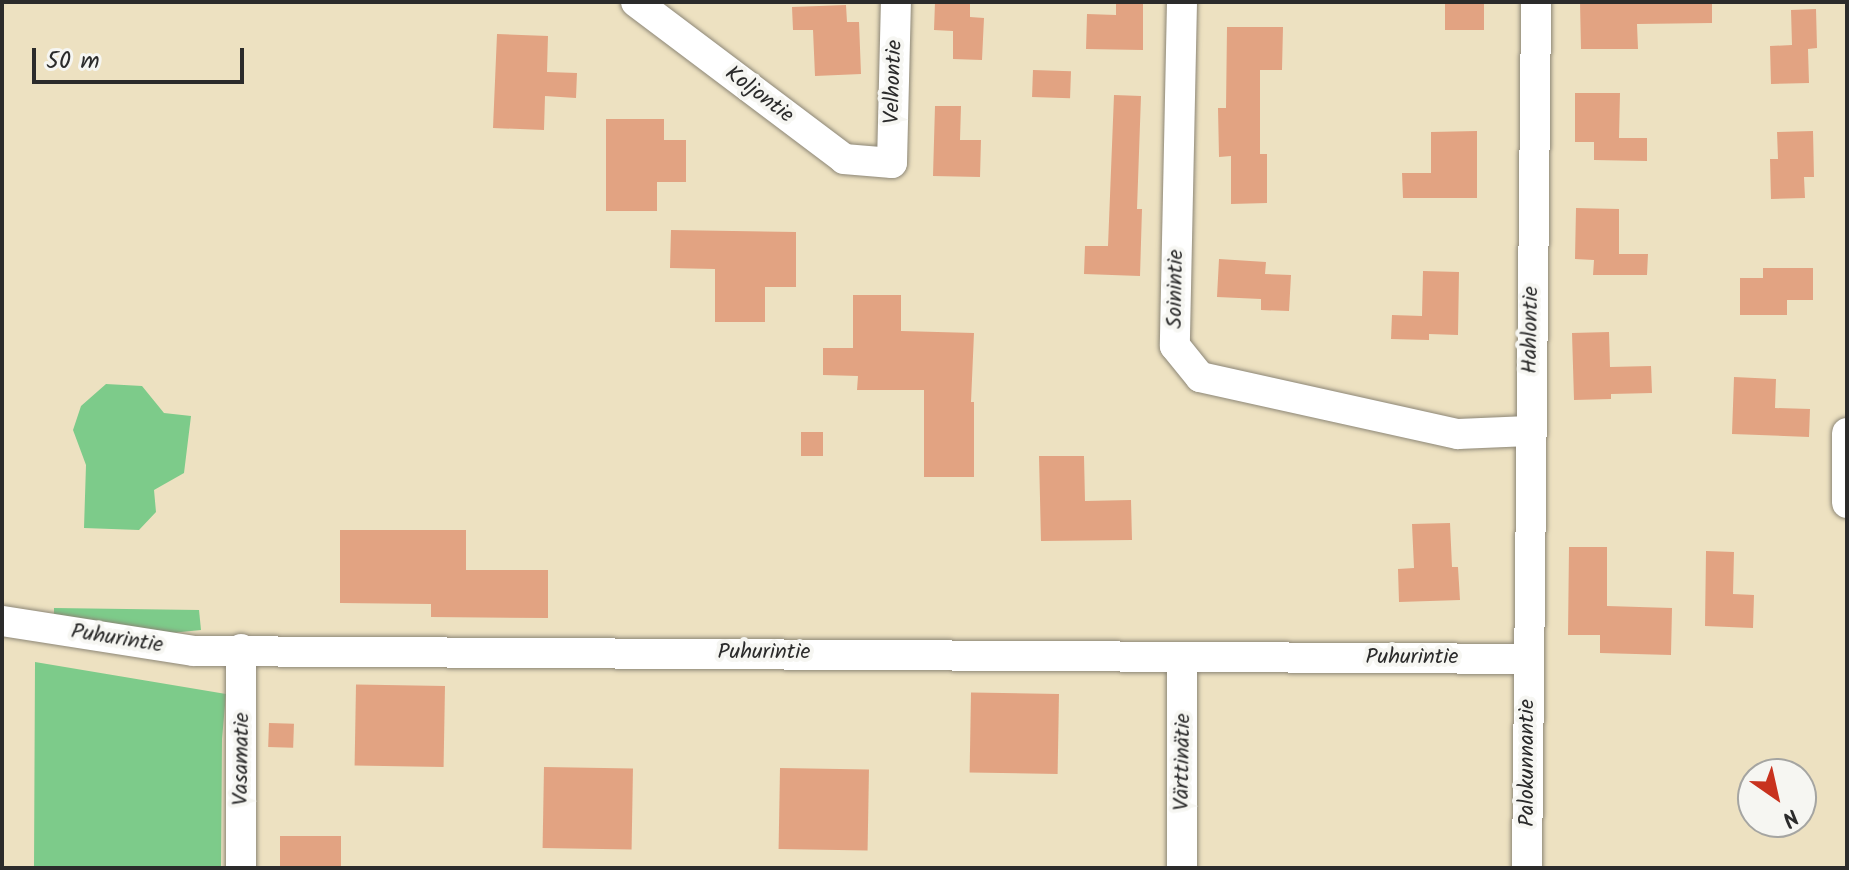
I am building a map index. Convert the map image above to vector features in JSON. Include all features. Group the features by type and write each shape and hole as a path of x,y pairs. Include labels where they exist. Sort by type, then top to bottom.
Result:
{"street":[{"name":"Koljontie","path":"636,2 844,159 892,163"},
{"name":"Velhontie","path":"892,163 896,2"},
{"name":"Soinintie","path":"1182,2 1175,346 1200,377 1458,434 1529,431"},
{"name":"Hahlontie","path":"1529,659 1529,431 1536,2"},
{"path":"1847,433 1847,503"},
{"name":"Puhurintie","path":"2,621 193,651 1529,659"},
{"name":"Vasamatie","path":"241,649 241,868"},
{"name":"Värttinätie","path":"1182,657 1182,868"},
{"name":"Palokunnantie","path":"1527,868 1529,659"}],"green space":[{"path":"106,384 142,386 164,413 191,416 184,473 154,490 156,512 139,530 84,528 86,465 73,430 81,406"},
{"path":"54,608 199,610 201,630 151,635 54,617"},
{"path":"35,662 226,694 222,739 221,868 34,868"}],"building":[{"path":"935,2 970,2 970,17 984,18 982,60 953,59 953,31 934,30"},
{"path":"1116,2 1143,2 1143,50 1086,49 1087,14 1116,15"},
{"path":"1445,2 1484,2 1484,30 1445,30"},
{"path":"1580,2 1712,2 1712,23 1637,24 1638,49 1581,49"},
{"path":"846,5 847,22 859,22 861,74 815,76 813,30 793,30 792,7"},
{"path":"1816,9 1817,48 1808,49 1809,83 1771,84 1770,46 1792,45 1791,10"},
{"path":"1227,27 1283,27 1282,70 1260,70 1260,154 1267,154 1267,203 1231,204 1231,156 1219,157 1218,108 1226,108"},
{"path":"497,34 548,36 547,72 577,73 576,98 545,96 544,130 493,128"},
{"path":"1033,70 1071,71 1070,98 1032,97"},
{"path":"1575,93 1620,93 1619,138 1647,138 1647,161 1594,160 1594,142 1575,142"},
{"path":"1114,95 1141,96 1137,209 1142,209 1140,276 1084,274 1085,246 1108,246"},
{"path":"935,106 961,106 960,140 981,140 980,177 933,176"},
{"path":"606,119 664,119 664,140 686,140 686,182 657,182 657,211 606,211"},
{"path":"1477,131 1477,198 1403,198 1402,173 1431,173 1431,132"},
{"path":"1813,131 1814,177 1804,177 1805,198 1771,199 1770,159 1778,159 1777,132"},
{"path":"1576,208 1619,209 1619,254 1648,254 1647,275 1593,275 1594,260 1575,259"},
{"path":"671,230 796,232 796,287 765,287 765,322 715,322 715,269 670,268"},
{"path":"1219,259 1266,262 1265,274 1291,275 1289,311 1261,310 1261,299 1217,297"},
{"path":"1763,268 1813,268 1813,300 1787,300 1787,315 1740,315 1740,278 1763,278"},
{"path":"1423,271 1459,272 1458,335 1429,334 1429,340 1391,339 1392,315 1422,316"},
{"path":"853,295 901,295 901,331 974,333 971,402 974,402 974,477 924,477 924,390 857,390 858,376 823,375 823,348 853,348"},
{"path":"1609,332 1610,367 1651,366 1652,393 1611,394 1611,399 1574,400 1572,333"},
{"path":"1734,377 1776,379 1775,408 1810,409 1809,437 1732,434"},
{"path":"801,432 823,432 823,456 801,456"},
{"path":"1039,456 1084,456 1085,501 1131,500 1132,540 1041,541"},
{"path":"1450,523 1452,567 1458,567 1460,600 1399,602 1398,569 1414,568 1412,524"},
{"path":"340,530 466,530 466,570 548,570 548,618 431,617 431,604 340,603"},
{"path":"1569,547 1607,547 1607,606 1672,608 1671,655 1600,653 1600,635 1568,635"},
{"path":"1706,551 1734,552 1733,594 1754,595 1753,628 1705,626"},
{"path":"356,684 445,686 444,767 355,765"},
{"path":"971,692 1059,694 1058,774 970,772"},
{"path":"269,723 294,724 293,748 268,747"},
{"path":"544,767 633,769 632,850 543,848"},
{"path":"780,768 869,770 868,851 779,849"},
{"path":"280,836 341,836 341,868 280,868"}]}
